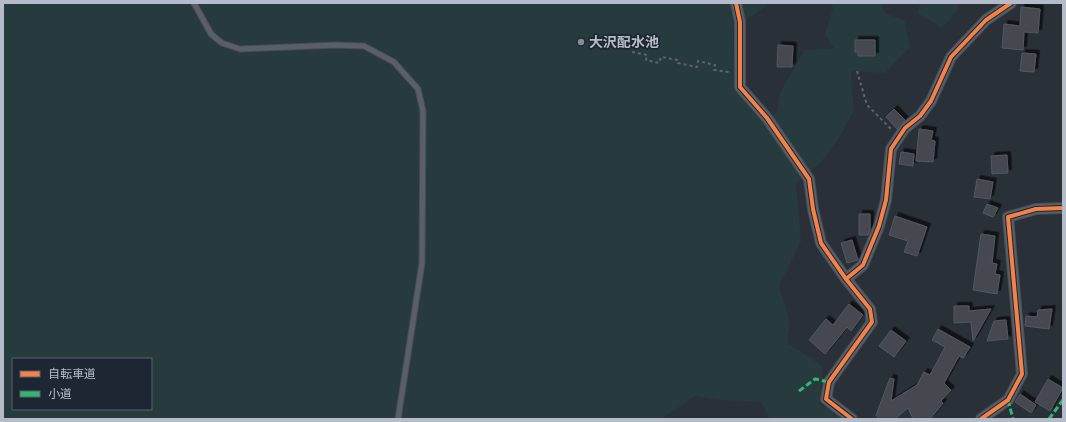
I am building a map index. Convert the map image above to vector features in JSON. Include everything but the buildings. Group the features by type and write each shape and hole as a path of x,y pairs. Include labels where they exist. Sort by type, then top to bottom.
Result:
{"street":[{"path":"736,3 740,22 740,87 767,118 809,179 813,209 822,243 846,279 870,309 872,322 829,382 826,399 852,419"},
{"path":"846,279 863,266 879,226 886,200 891,149 904,128 920,116 931,101 951,57 986,20 1011,3"},
{"path":"981,419 1008,400 1022,374 1008,217 1036,209 1063,208"}],"lane":[{"path":"194,3 211,34 222,43 240,49 335,45 364,46 394,62 418,89 423,111 422,263 398,419"}],"path":[{"path":"632,52 647,55 646,60 659,63 661,56 678,60 678,63 697,67 698,61 715,65 714,70 740,74"},
{"path":"857,71 866,105 899,137"}],"green space":[{"path":"3,3 765,3 766,6 733,30 735,87 763,123 777,112 780,93 804,50 834,48 825,35 833,8 831,3 882,3 885,13 905,21 910,47 885,73 851,71 854,110 839,138 821,162 796,183 801,241 779,287 790,322 787,343 823,367 819,404 842,416 841,419 770,419 761,402 721,400 695,396 662,419 3,419"},
{"path":"920,3 960,3 957,11 942,28 918,13"}],"marked path":[{"path":"799,391 815,379 829,382"},
{"path":"1008,400 1013,419"},
{"path":"1049,419 1063,400"}],"cycle path":[{"path":"736,3 740,22 740,87 767,118 809,179 813,209 821,243 846,279"},
{"path":"852,419 826,399 829,382 872,322 870,309 846,279 863,265 879,226 886,200 891,149 905,128 920,116 931,101 951,57 986,20 1011,3"},
{"path":"981,419 1008,400 1022,374 1008,217 1036,209 1063,208"}],"place":[{"name":"大沢配水池","path":"581,42"}]}
